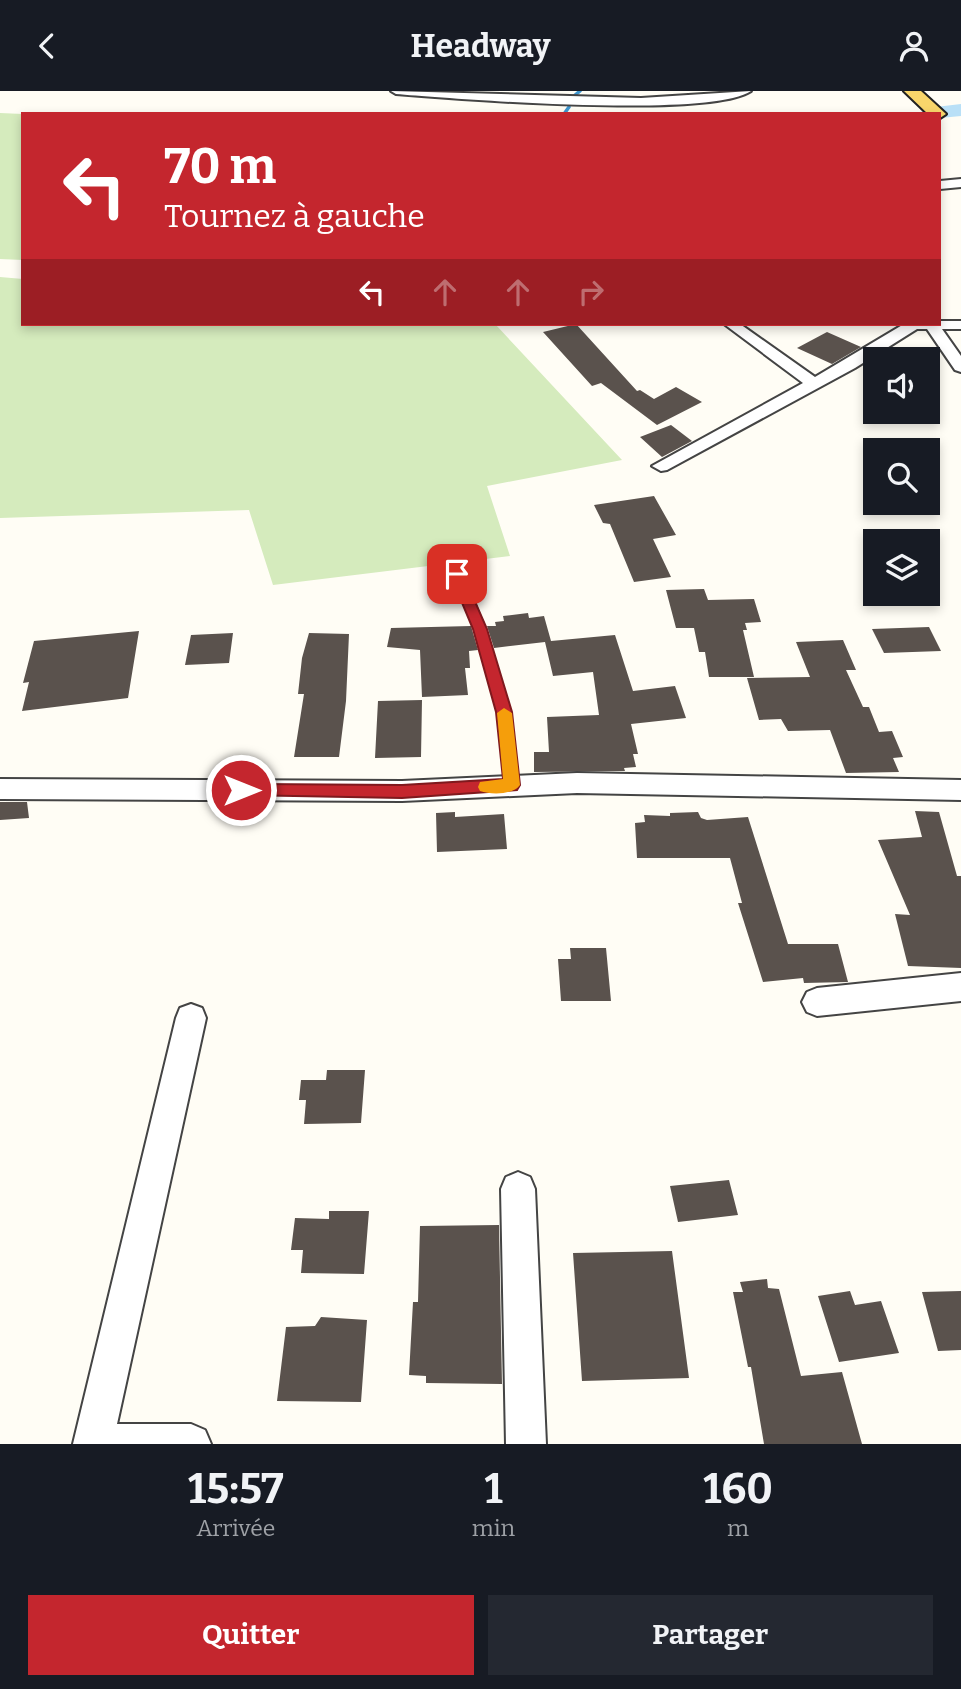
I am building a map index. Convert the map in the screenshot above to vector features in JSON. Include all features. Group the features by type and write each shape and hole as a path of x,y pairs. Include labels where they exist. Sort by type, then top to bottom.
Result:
{"main road":[{"path":"918,96 936,112"}],"street":[{"path":"396,91 444,93 474,102 676,101 746,91"},
{"path":"413,104 423,93"},
{"path":"941,185 961,183"},
{"path":"941,325 961,325"},
{"path":"734,326 814,384"},
{"path":"662,467 814,384 908,326"},
{"path":"932,326 961,367"},
{"path":"0,789 402,791 577,783 961,790"},
{"path":"817,1002 961,987"},
{"path":"191,1018 93,1443 191,1444"},
{"path":"518,1189 526,1444"}],"lane":[{"path":"457,574 480,629 504,712 512,785"}],"green space":[{"path":"0,113 21,114 21,260 0,259"},
{"path":"0,277 21,279 21,326 497,326 622,460 487,486 510,556 273,585 249,510 0,518"}],"building":[{"path":"578,326 637,391 640,390 654,399 676,387 702,402 657,425 601,383 592,386 543,332"},
{"path":"827,332 861,347 832,364 797,348"},
{"path":"671,425 692,441 662,457 640,437"},
{"path":"654,496 676,535 653,539 671,577 634,582 610,524 603,523 594,505"},
{"path":"704,589 708,600 754,599 761,622 745,623 747,630 743,630 754,677 709,677 705,652 699,652 694,628 676,628 666,590"},
{"path":"528,613 529,618 544,616 551,641 615,635 633,691 675,686 686,718 631,724 638,754 633,754 636,767 624,768 625,771 534,772 534,752 549,752 547,717 599,715 593,672 553,676 545,642 494,648 487,626 496,626 495,622 504,621 503,616"},
{"path":"471,626 478,650 469,651 470,668 465,668 468,695 422,697 420,650 387,647 391,628"},
{"path":"929,627 941,651 884,653 872,629"},
{"path":"139,631 128,698 22,711 29,682 23,683 34,641"},
{"path":"233,633 229,663 185,665 191,635"},
{"path":"309,633 349,634 346,701 339,757 294,757 304,694 298,694 302,658"},
{"path":"843,640 856,670 846,670 863,707 869,707 879,732 892,731 903,757 893,758 899,772 846,773 830,730 788,731 781,719 759,720 747,678 810,677 796,642"},
{"path":"422,700 421,757 375,758 378,701"},
{"path":"0,802 27,802 29,818 0,820"},
{"path":"915,811 939,812 957,876 961,876 961,968 908,966 895,914 910,915 878,840 922,837"},
{"path":"455,812 455,817 504,814 507,849 437,852 436,813"},
{"path":"698,812 701,818 707,820 748,817 788,944 838,944 848,982 804,983 803,978 763,982 738,903 742,903 730,858 637,858 635,823 645,822 644,815 670,816 670,813"},
{"path":"570,948 606,948 611,1001 561,1001 558,959 571,959"},
{"path":"327,1070 365,1070 361,1123 304,1124 306,1100 299,1100 301,1080 326,1080"},
{"path":"729,1180 738,1215 678,1222 670,1186"},
{"path":"329,1211 369,1211 364,1274 301,1273 303,1250 291,1250 295,1218 329,1219"},
{"path":"499,1225 502,1384 426,1383 426,1376 409,1375 413,1302 418,1302 420,1226"},
{"path":"672,1251 689,1378 582,1381 573,1253"},
{"path":"767,1279 768,1288 779,1289 801,1376 842,1372 862,1444 764,1444 751,1367 748,1367 733,1292 743,1292 740,1282"},
{"path":"850,1291 855,1305 881,1301 899,1353 839,1362 818,1296"},
{"path":"961,1291 961,1350 938,1351 922,1292"},
{"path":"321,1317 367,1320 361,1402 277,1401 286,1327 315,1326"}],"waterway":[{"path":"574,96 580,91"},
{"path":"565,112 569,107"},
{"path":"941,112 961,110"}],"slow traffic":[{"path":"486,787 512,785 504,713"}],"route":[{"path":"241,790 402,791 512,785 504,712 480,629 457,574"}]}
